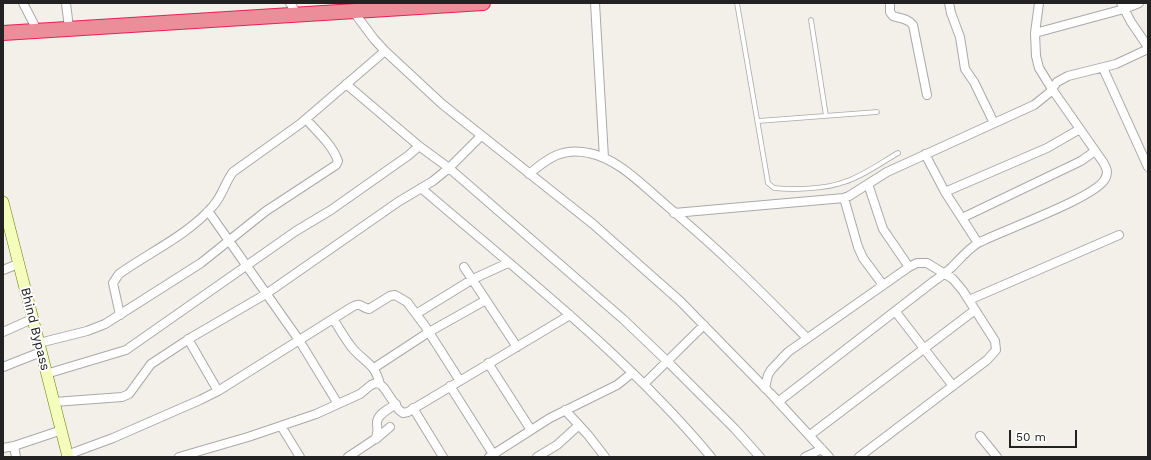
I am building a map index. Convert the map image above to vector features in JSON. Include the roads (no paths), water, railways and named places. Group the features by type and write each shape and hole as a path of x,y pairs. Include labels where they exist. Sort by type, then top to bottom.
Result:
{"highway":[{"path":"3,33 294,8 353,11 426,5 483,3"}],"street":[{"path":"23,3 37,30"},
{"path":"66,3 69,28"},
{"path":"595,3 604,158"},
{"path":"890,3 890,12 893,16 910,21 913,25 927,95"},
{"path":"949,3 960,37 965,69 976,86 994,123"},
{"path":"778,402 944,273 970,249 1080,198 1092,191 1104,181 1107,175 1107,169 1039,68 1036,56 1034,33 1039,3"},
{"path":"1034,33 1122,6 1139,3"},
{"path":"674,212 844,198 855,193 887,172 1034,105 1042,99 1057,82 1068,76 1103,68 1130,59 1148,48 1122,6"},
{"path":"353,11 385,51 442,104 616,244 680,301 765,388 829,457"},
{"path":"120,315 113,287 115,279 132,265 188,228 208,211 219,198 233,172 306,119 385,51"},
{"path":"1103,68 1148,168"},
{"path":"346,84 419,146 449,168 623,319 735,429 760,457"},
{"path":"3,367 40,347 105,324 120,315 201,263 266,211 336,165 338,161 336,154 306,119"},
{"path":"945,192 1047,148 1080,129"},
{"path":"54,402 122,397 129,394 151,364 188,339 266,294 392,206 441,176 481,136"},
{"path":"46,374 126,350 296,231 331,210 409,155 419,146"},
{"path":"962,218 1081,161 1095,151"},
{"path":"529,174 545,160 562,153 589,153 604,158 628,173 731,262 806,338"},
{"path":"925,154 945,192 978,244"},
{"path":"868,184 883,229 909,267"},
{"path":"421,188 570,316 644,384 659,398 712,457"},
{"path":"844,198 858,247 863,258 883,285"},
{"name":"Bhind Bypass","path":"3,202 6,231 18,264 68,456"},
{"path":"208,211 299,340 338,404"},
{"path":"969,300 1119,235"},
{"path":"416,314 473,279 508,263"},
{"path":"765,388 768,375 781,358 806,338 909,267 917,263 927,263 953,279 969,300 995,341 996,350 987,360 859,457"},
{"path":"3,270 18,264"},
{"path":"464,266 517,347"},
{"path":"68,456 218,391 356,304 360,304 364,308 369,309 390,296 395,295 407,302 429,332 460,381"},
{"path":"374,368 429,332 486,300"},
{"path":"810,436 975,310"},
{"path":"895,311 953,386"},
{"path":"333,319 353,349 374,368 380,384 403,413 408,412 570,316"},
{"path":"3,332 32,319"},
{"path":"644,384 704,325"},
{"path":"188,339 218,391"},
{"path":"488,364 531,430"},
{"path":"450,386 492,456 531,430 565,410 617,385 632,373"},
{"path":"179,457 192,455 316,414 360,394 371,385 380,384"},
{"path":"375,439 378,434 378,417 396,404"},
{"path":"413,408 443,457"},
{"path":"565,410 605,457"},
{"path":"281,426 300,457"},
{"path":"537,457 557,445 579,426"},
{"path":"353,456 390,427"},
{"path":"3,448 14,446 62,430"},
{"path":"980,436 997,457"},
{"path":"14,446 16,457"},
{"path":"805,457 822,449"}],"lane":[{"path":"737,3 768,183 774,188 784,189 823,187 846,182 898,153"},
{"path":"811,20 826,116"},
{"path":"758,121 877,112"}]}
